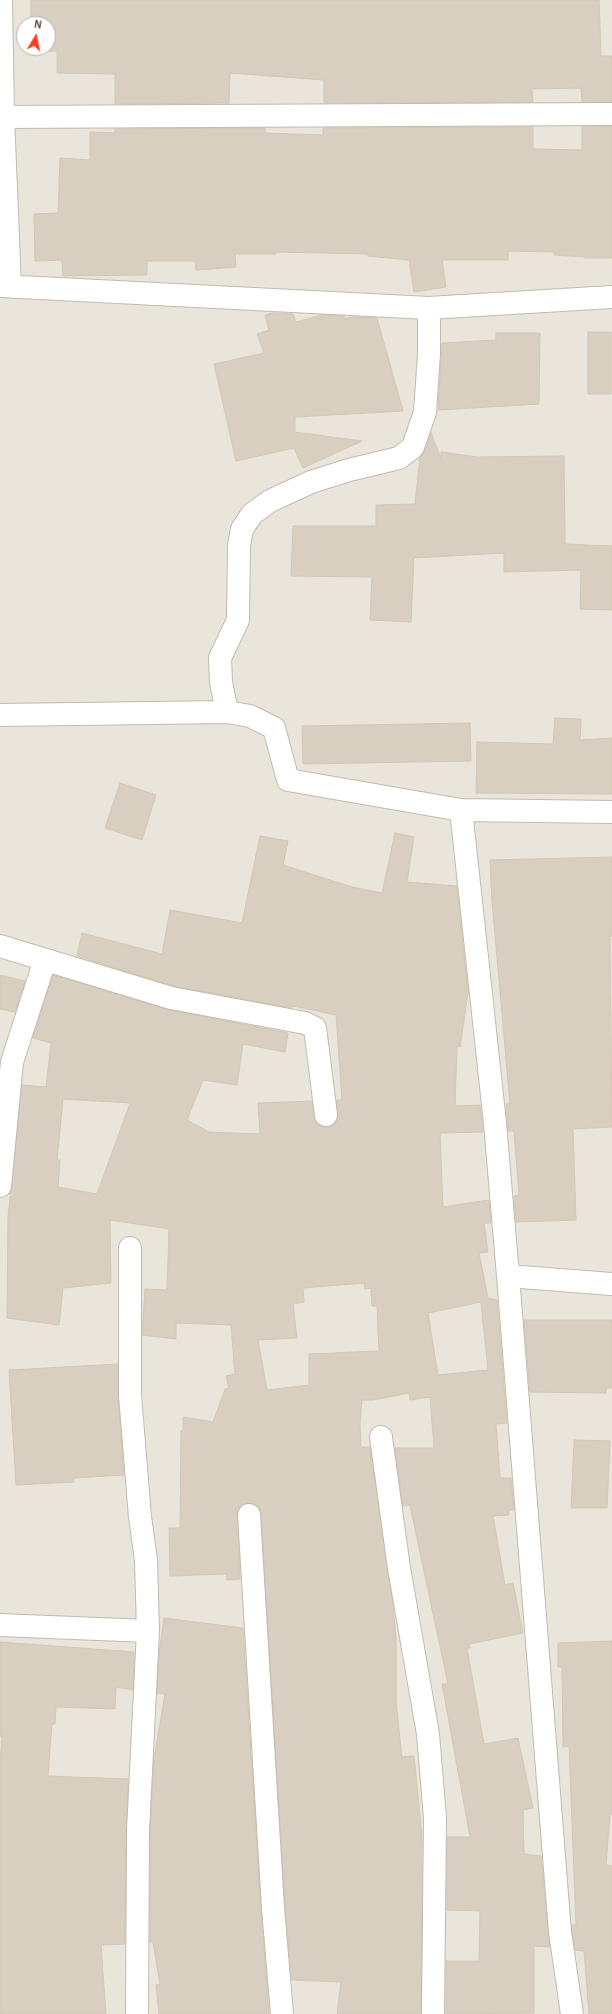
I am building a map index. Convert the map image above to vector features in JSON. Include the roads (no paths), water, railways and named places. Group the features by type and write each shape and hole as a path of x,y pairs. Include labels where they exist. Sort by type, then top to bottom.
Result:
{"street":[{"path":"1,0 5,286 429,308 612,297"},
{"path":"3,117 612,114"},
{"path":"227,712 221,682 220,658 238,620 239,545 242,529 252,514 270,501 319,479 399,458 413,447 425,412 429,354 429,308"},
{"path":"0,715 227,712 250,716 274,728 288,780 461,810 612,812"},
{"path":"461,810 495,1123 560,1932 572,2014"},
{"path":"0,946 171,998 305,1022 315,1028 326,1115"},
{"path":"0,1186 12,1062 45,960"},
{"path":"130,1248 130,1395 140,1516 146,1560 148,1631 138,1830 137,2014"},
{"path":"508,1276 612,1284"},
{"path":"381,1437 399,1568 428,1734 434,1818 433,2014"},
{"path":"249,1515 273,1908 282,2014"},
{"path":"0,1625 148,1631"}]}
